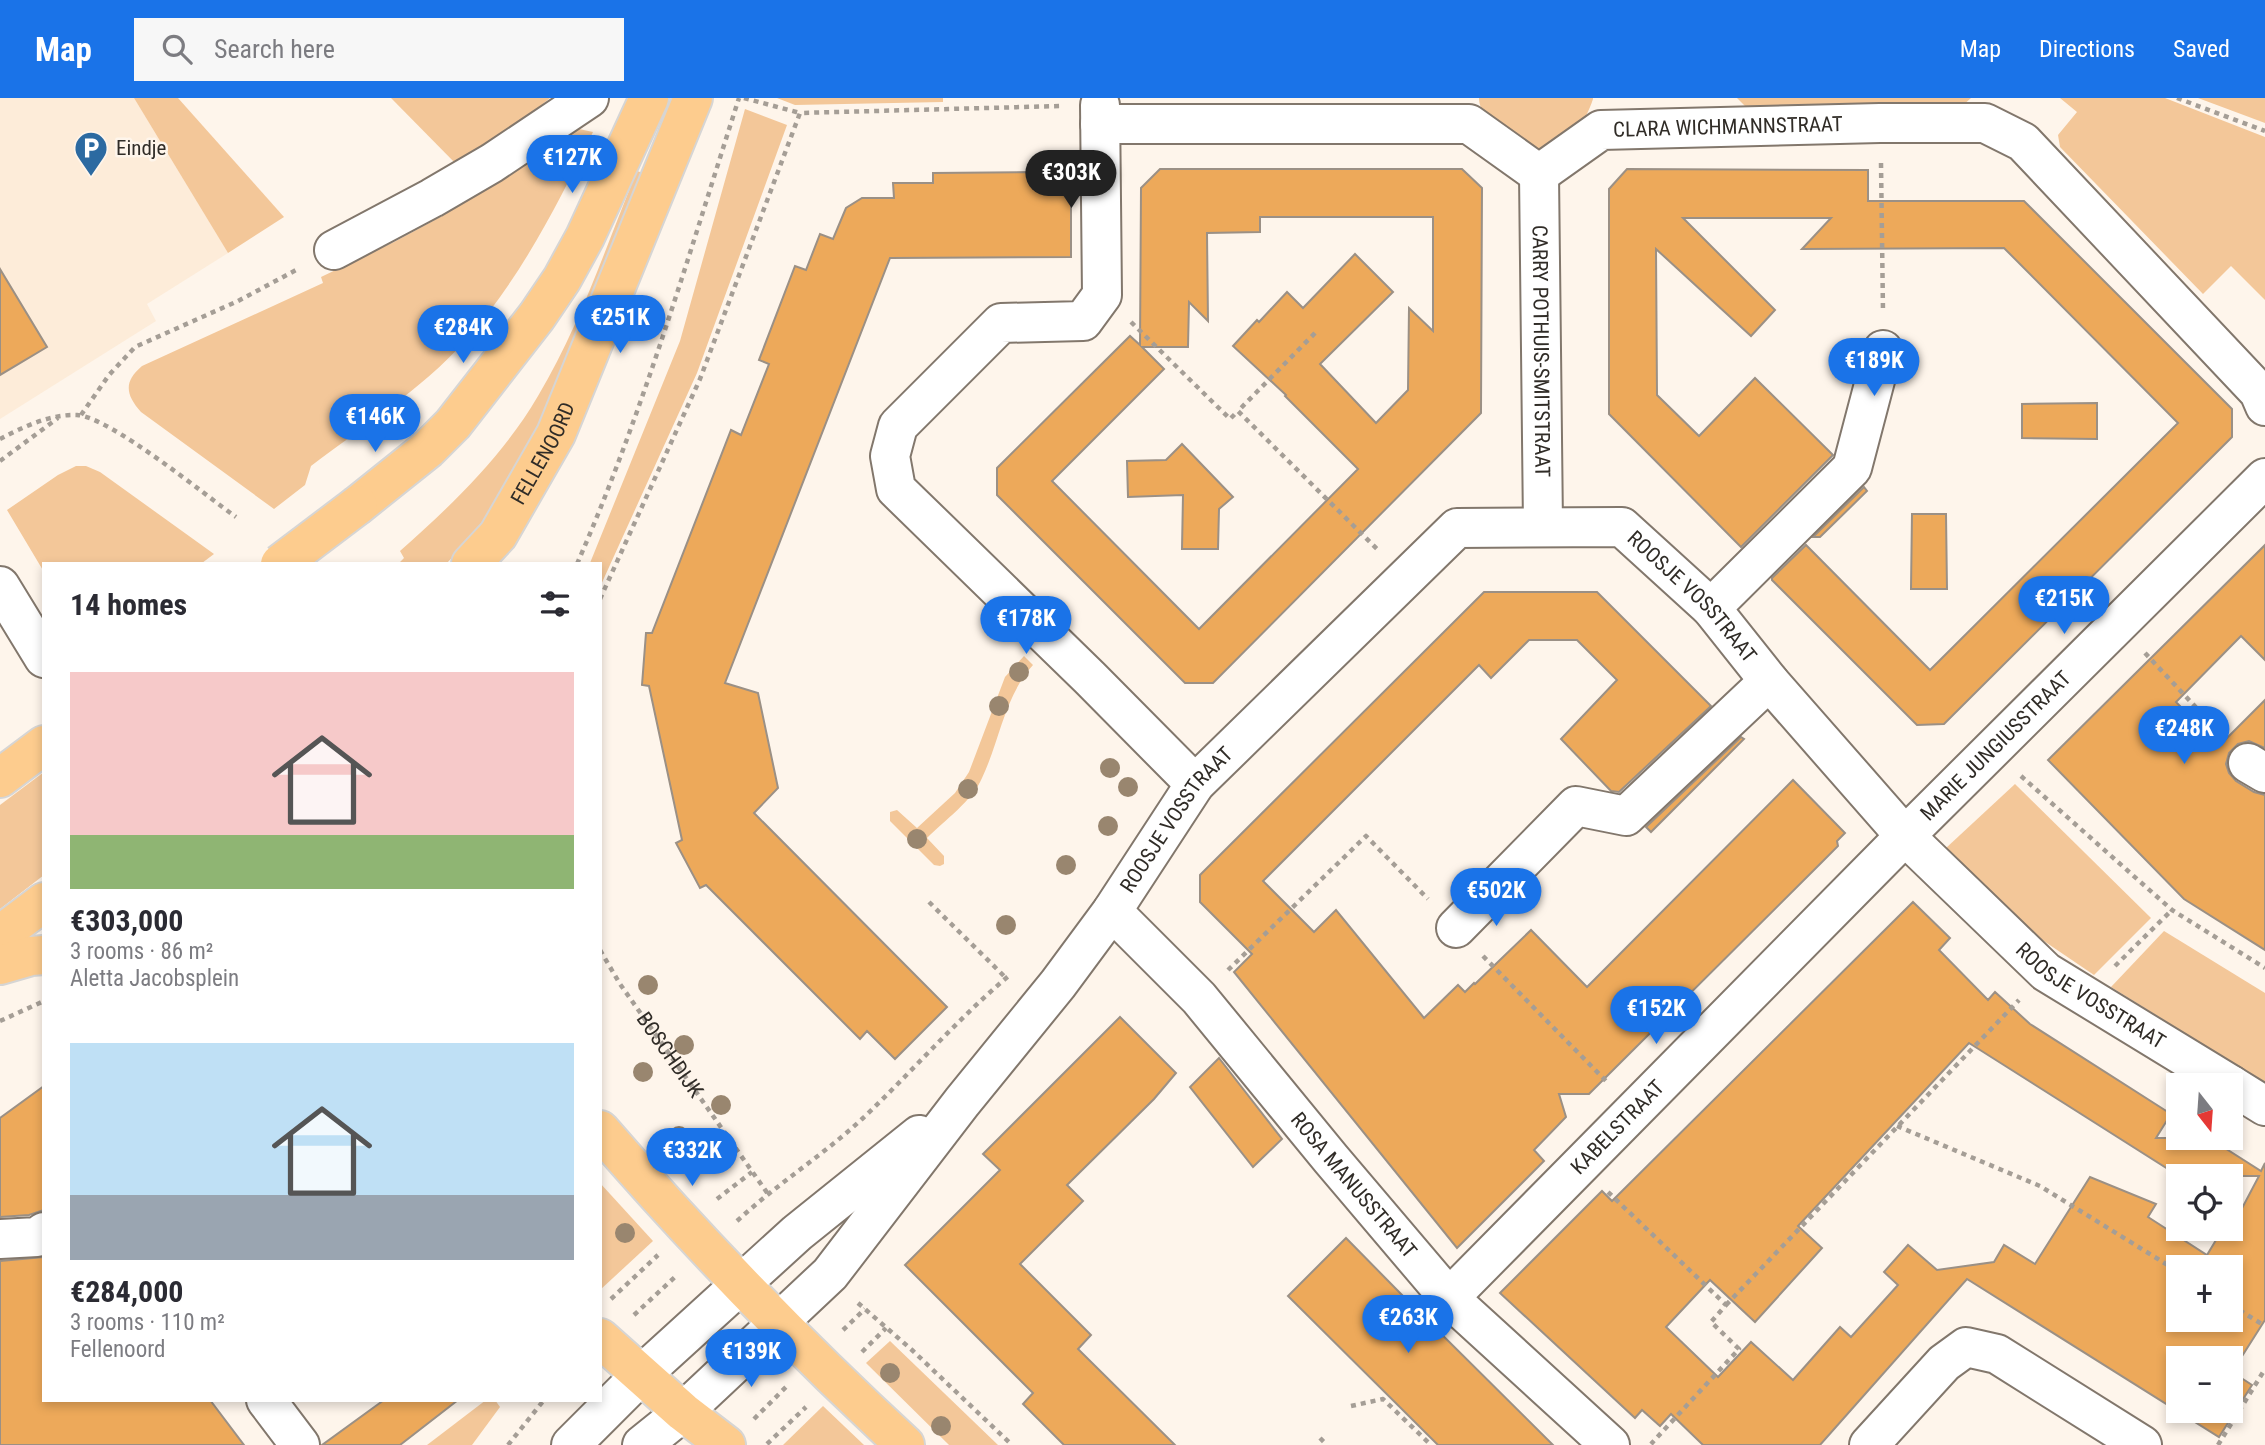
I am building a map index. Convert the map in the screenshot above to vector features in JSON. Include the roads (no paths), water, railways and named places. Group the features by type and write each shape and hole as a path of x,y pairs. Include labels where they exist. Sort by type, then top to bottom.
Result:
{"main road":[{"path":"283,562 428,449 453,424 537,316 562,279 585,237 649,98"},
{"name":"FELLENOORD","path":"473,562 498,535 556,434 693,98"},
{"path":"0,778 42,746"},
{"path":"0,935 42,904"},
{"path":"0,965 42,955"},
{"path":"602,1132 741,1284 848,1392 905,1445"},
{"path":"602,1340 683,1412 726,1445"}],"street":[{"path":"334,250 492,163 589,98"},
{"path":"1195,784 897,489 890,456 898,426 1001,323 1083,321 1102,295 1100,115 1469,124 1539,174"},
{"name":"CLARA WICHMANNSTRAAT","path":"1539,174 1601,130 1985,123 2022,142 2259,392 2265,406"},
{"name":"CARRY POTHUIS-SMITSTRAAT","path":"1539,174 1543,526"},
{"path":"1711,608 1852,468 1883,350"},
{"name":"MARIE JUNGIUSSTRAAT","path":"1905,836 2265,478"},
{"name":"ROOSJE VOSSTRAAT","path":"779,1322 830,1274 962,1102 1058,984 1112,911 1195,784 1457,528 1622,527 1711,608 1769,681 1905,836 2046,972 2211,1073"},
{"path":"0,586 42,655"},
{"path":"1456,928 1576,806 1626,816 1769,681"},
{"name":"KABELSTRAAT","path":"1448,1298 1905,836"},
{"name":"ROSA MANUSSTRAAT","path":"1112,911 1199,998 1448,1298 1610,1445"},
{"name":"ROOSJE VOSSTRAAT","path":"2244,1093 2265,1106"},
{"name":"ROOSJE VOSSTRAAT","path":"741,1284 806,1225 962,1102"},
{"path":"0,1239 37,1237 42,1233"},
{"path":"571,1445 641,1375 741,1284"},
{"path":"642,1445 683,1412 779,1322"},
{"path":"1869,1445 1944,1363 1966,1347 1997,1354 2142,1445"},
{"path":"268,1402 300,1445"}],"place":[{"name":"Eindje","path":"91,178"}]}
